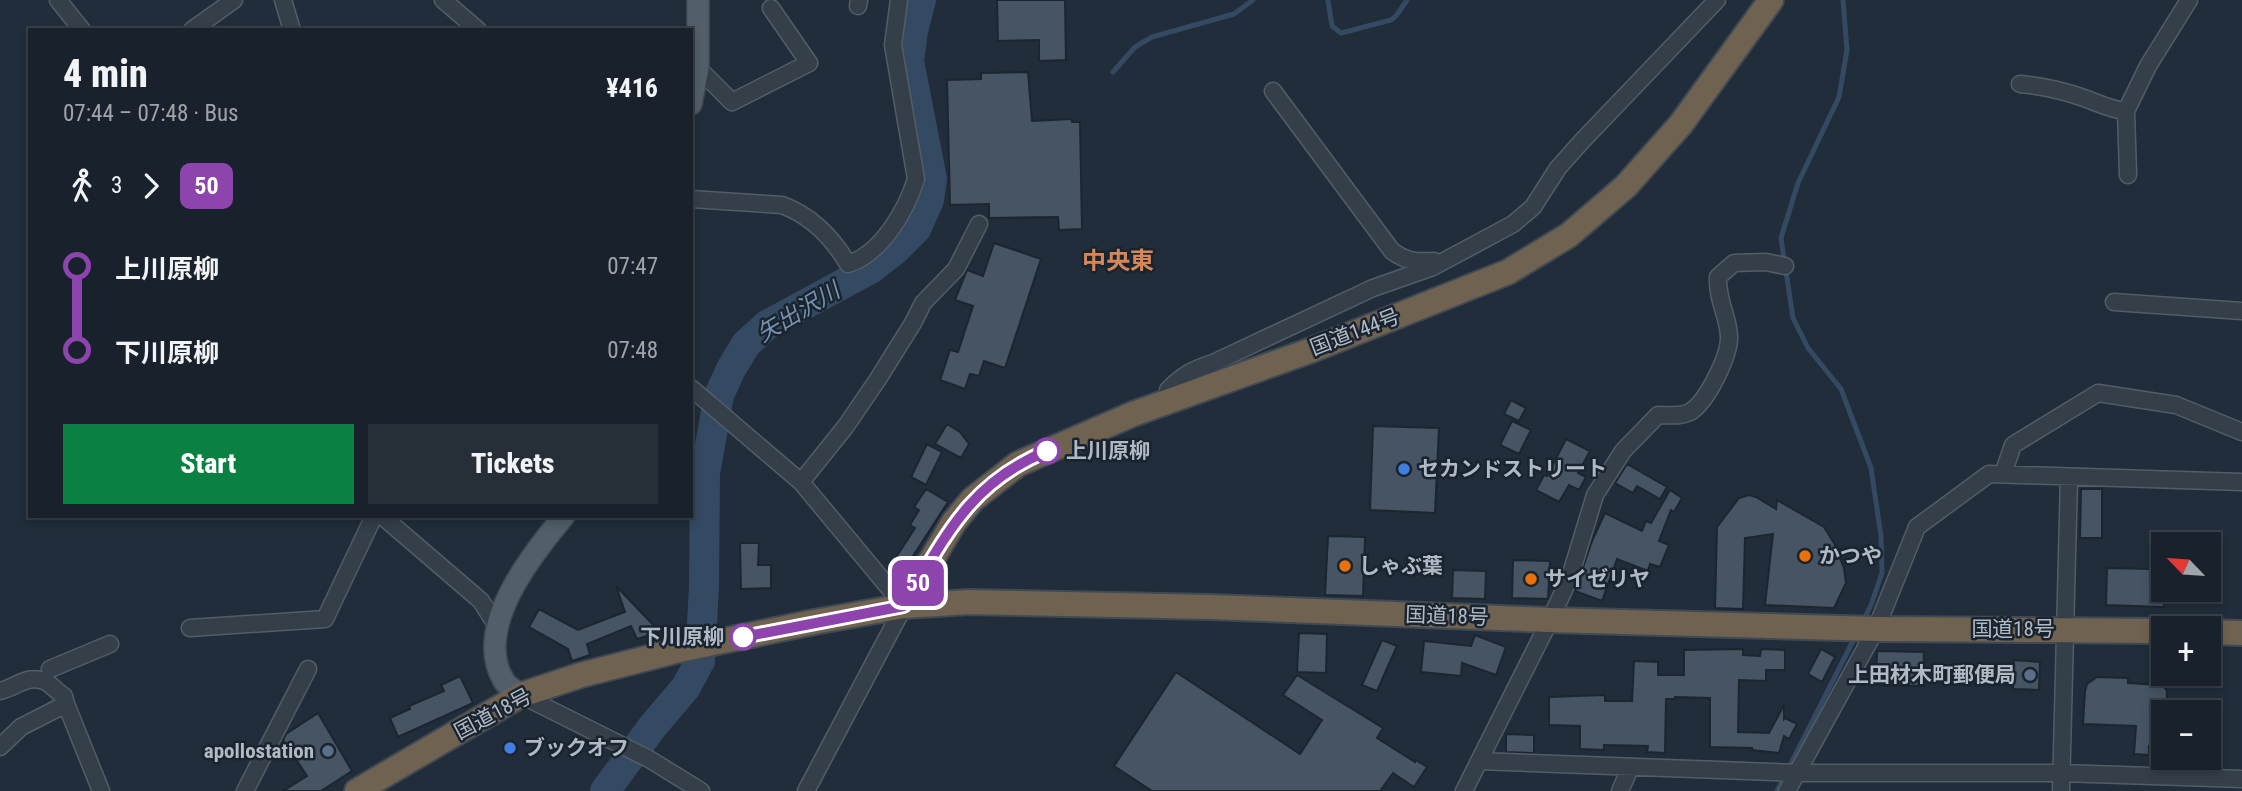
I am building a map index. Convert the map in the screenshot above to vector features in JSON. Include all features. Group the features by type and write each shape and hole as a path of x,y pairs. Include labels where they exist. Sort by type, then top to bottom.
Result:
{"highway":[{"name":"国道144号","path":"904,606 954,522 973,499 995,480 1034,456 1170,400 1309,351 1508,272 1569,235 1626,186 1681,124 1771,0"},
{"name":"国道18号","path":"365,789 521,695 581,675 679,650 904,606 969,603 1211,607 1876,629 2151,631"},
{"path":"2221,632 2242,633"}],"main road":[{"path":"693,94 698,68 698,0"},
{"path":"521,695 504,681 496,659 494,643 511,593 535,551 562,518"}],"street":[{"path":"58,0 80,28"},
{"path":"195,28 234,0"},
{"path":"283,0 291,28"},
{"path":"443,0 476,28"},
{"path":"693,199 782,205 796,210 825,233 848,264 862,260 874,250 912,192 916,179 893,46 899,0"},
{"path":"1170,400 1168,390 1178,379 1193,370 1373,288 1433,267 1513,224 1533,207 1558,168 1583,140 1717,0"},
{"path":"2128,175 2126,111 2148,66 2189,0"},
{"path":"698,68 732,102 809,63 771,8"},
{"path":"2020,84 2040,86 2082,97 2113,110 2126,111"},
{"path":"1273,91 1392,251 1404,260 1413,262 1444,261"},
{"path":"801,482 878,379 923,303 950,277 961,262 979,225"},
{"path":"1464,791 1570,577 1595,495 1623,451 1658,415 1678,416 1692,411 1713,383 1722,365 1729,335 1718,294 1718,277 1734,263 1766,262 1785,266"},
{"path":"2114,302 2242,311"},
{"path":"693,390 801,482 904,606 806,791"},
{"path":"2003,474 2013,445 2098,393 2176,405 2242,432"},
{"path":"1787,791 1876,629 1917,527 1989,474 2242,482"},
{"path":"2061,791 2068,477"},
{"path":"190,628 325,619 383,518"},
{"path":"385,518 481,601 498,628"},
{"path":"50,669 110,644"},
{"path":"245,791 308,669"},
{"path":"0,691 29,679 38,679 50,683 54,690 64,696 101,791"},
{"path":"521,695 649,759 701,791"},
{"path":"0,747 21,727 66,704"},
{"path":"1479,761 1797,773 2061,773 2242,779"},
{"path":"1620,791 1630,768"}],"building":[{"path":"997,0 1065,0 1066,60 1039,61 1039,40 998,41"},
{"path":"1028,72 1032,121 1072,119 1072,122 1080,122 1082,229 1059,230 1058,217 989,218 989,204 950,205 947,80 981,79 981,73"},
{"path":"994,243 1041,259 1005,368 984,361 979,376 970,374 965,389 940,380 950,350 958,352 973,306 955,300 967,270 983,276"},
{"path":"1511,400 1526,408 1519,421 1504,414"},
{"path":"1512,421 1531,430 1519,454 1500,445"},
{"path":"947,424 960,432 969,444 961,458 935,444"},
{"name":"セカンドストリート","path":"1373,426 1439,428 1435,513 1370,510"},
{"path":"1566,439 1590,451 1578,473 1586,477 1579,490 1569,485 1559,502 1536,490 1544,475 1547,476"},
{"path":"927,444 942,452 926,485 911,477"},
{"path":"1627,464 1667,487 1660,499 1637,486 1633,493 1615,483"},
{"path":"926,489 948,502 902,573 891,565 915,528 910,525 919,510 914,507"},
{"path":"2081,489 2102,489 2102,538 2080,538"},
{"path":"1670,490 1682,498 1674,512 1671,510 1659,541 1669,545 1660,567 1650,564 1648,571 1617,559 1602,601 1575,591 1605,513 1642,531 1646,521 1651,523"},
{"name":"かつや","path":"1749,495 1776,509 1777,500 1824,527 1844,568 1846,583 1834,608 1765,605 1773,534 1745,538 1743,609 1715,608 1717,527 1739,498"},
{"name":"しゃぶ葉","path":"1328,536 1365,537 1363,596 1325,595"},
{"path":"740,543 759,543 758,565 771,565 771,588 741,589"},
{"name":"サイゼリヤ","path":"1513,560 1550,561 1548,599 1512,598"},
{"path":"2107,568 2151,569 2151,602 2164,602 2164,607 2106,605"},
{"path":"1453,570 1486,571 1485,599 1452,598"},
{"path":"616,586 660,632 637,639 631,626 587,644 590,655 572,661 568,649 529,627 539,609 578,630 625,612"},
{"path":"1299,633 1327,634 1326,673 1297,672"},
{"path":"1475,635 1506,647 1496,675 1462,663 1461,676 1421,672 1424,641 1471,646"},
{"path":"1382,640 1397,646 1377,691 1362,685"},
{"path":"1743,649 1743,655 1760,656 1761,649 1785,650 1785,670 1766,670 1766,681 1739,680 1738,732 1769,733 1784,705 1784,719 1797,724 1789,739 1784,736 1779,753 1752,748 1710,747 1710,698 1666,699 1665,753 1647,752 1648,746 1604,745 1604,750 1580,749 1580,726 1549,725 1549,697 1605,695 1605,701 1632,701 1634,661 1658,662 1658,675 1684,675 1684,650"},
{"path":"1821,649 1835,657 1822,682 1808,674"},
{"path":"1877,651 1924,652 1923,686 1876,685"},
{"path":"2014,660 2040,662 2039,690 2013,689"},
{"path":"1176,672 1300,754 1322,720 1283,695 1297,675 1383,728 1377,738 1427,767 1414,787 1393,773 1380,791 1152,791 1114,766"},
{"path":"460,676 473,703 398,737 390,718 410,709 409,706 444,691 441,685"},
{"path":"2097,677 2128,678 2128,683 2165,688 2167,700 2151,700 2149,755 2134,754 2136,726 2083,724 2087,684"},
{"path":"318,713 352,771 321,791 283,791 307,776 283,740 286,734"},
{"path":"1506,734 1534,735 1534,753 1506,752"}],"waterway":[{"name":"矢出沢川","path":"605,791 686,687 700,661 705,473 719,395 731,369 746,344 767,325 872,268 895,250 916,229 929,200 932,179 909,61 921,0"},
{"path":"1113,72 1135,47 1152,37 1234,14 1253,0"},
{"path":"1328,0 1332,26 1341,33 1391,20 1407,0"},
{"path":"1843,0 1847,50 1839,97 1798,183 1781,238 1793,318 1808,348 1841,389 1871,468 1881,536 1882,573 1862,623"},
{"path":"1777,791 1856,635"}],"bus line":[{"name":"50","path":"743,637 904,606 954,522 973,499 1018,464 1047,451"}],"place":[{"name":"上川原柳","path":"1047,451"},
{"name":"セカンドストリート","path":"1404,469"},
{"name":"かつや","path":"1805,556"},
{"name":"しゃぶ葉","path":"1345,566"},
{"name":"サイゼリヤ","path":"1531,579"},
{"name":"下川原柳","path":"743,637"},
{"name":"上田材木町郵便局","path":"2030,675"},
{"name":"ブックオフ","path":"510,748"},
{"name":"apollostation","path":"328,751"}],"district":[{"name":"中央東","path":"1118,261"}]}
